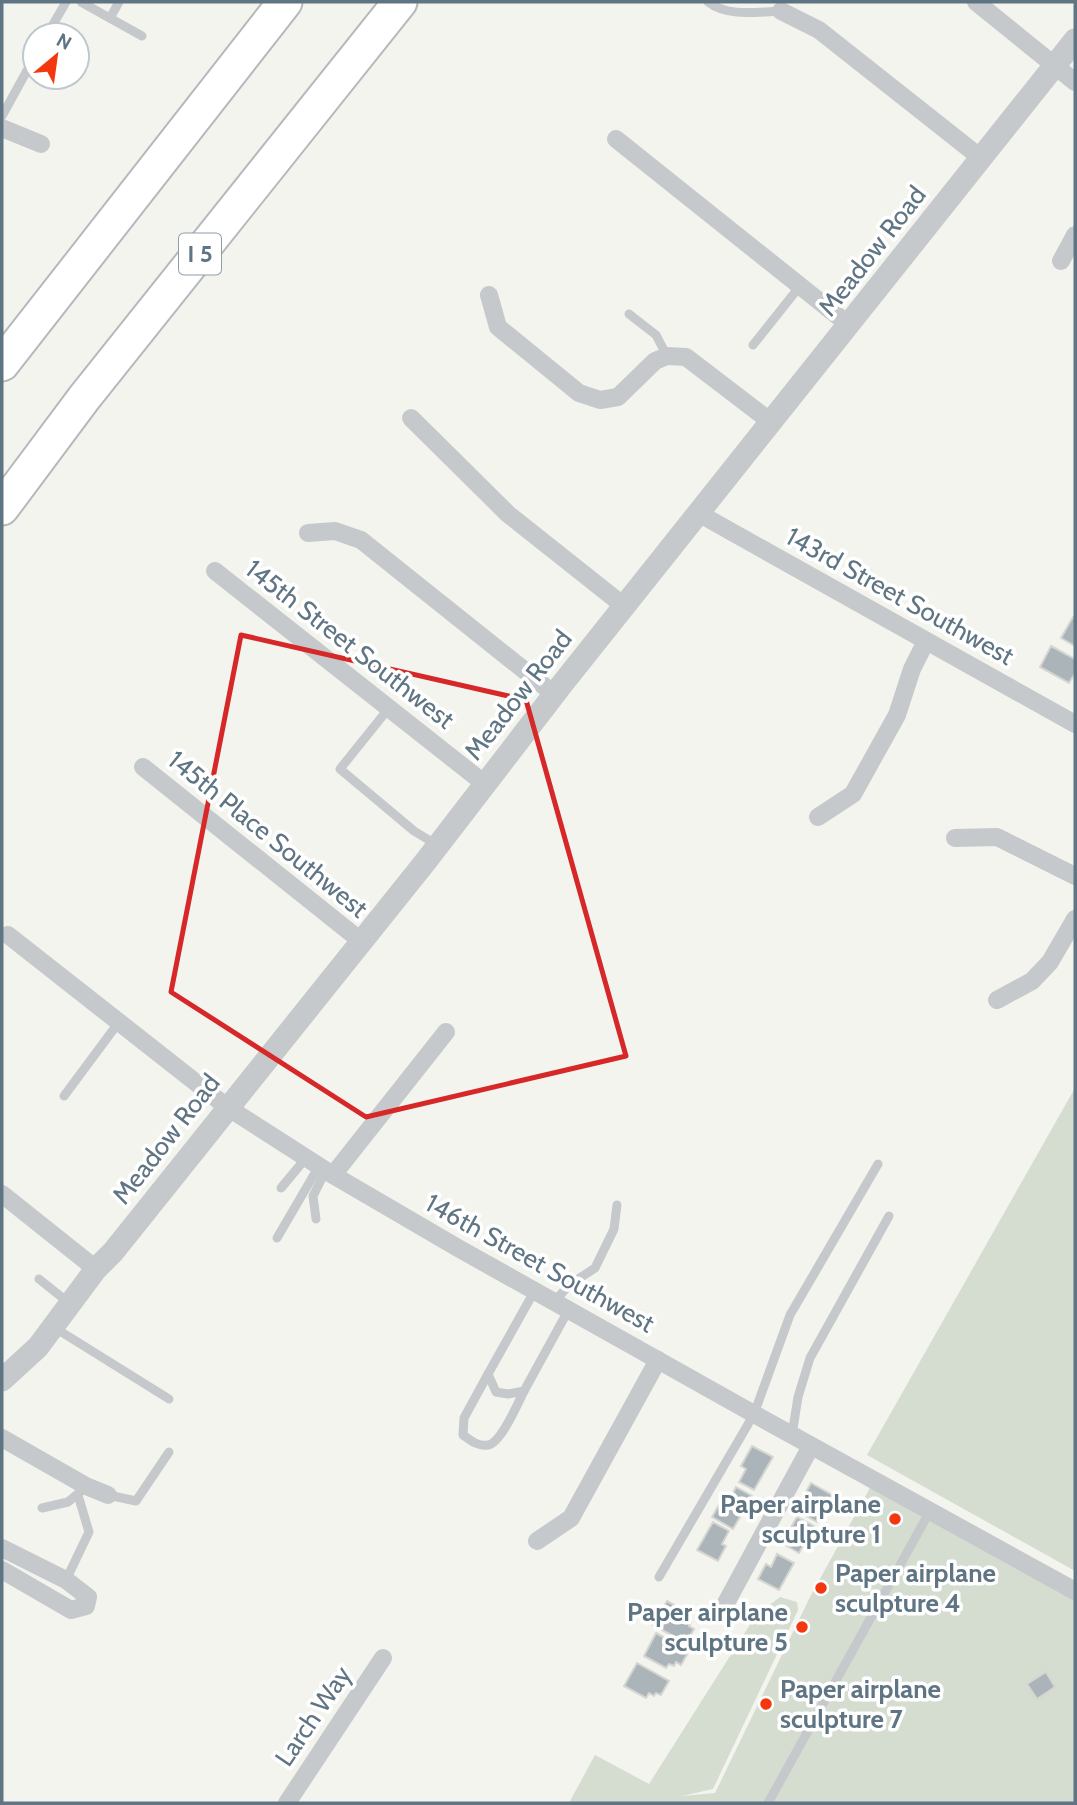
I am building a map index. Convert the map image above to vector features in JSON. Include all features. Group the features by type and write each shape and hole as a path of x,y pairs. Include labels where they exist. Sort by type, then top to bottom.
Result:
{"highway":[{"path":"2,364 285,2"},
{"name":"I 5","path":"2,508 84,398 400,2"}],"street":[{"path":"976,2 1075,82"},
{"path":"781,12 819,30 982,158"},
{"name":"Meadow Road","path":"2,1380 38,1347 96,1269 113,1252 361,942 554,694 1075,40"},
{"path":"2,128 41,144"},
{"path":"616,139 849,326"},
{"path":"1061,261 1075,235"},
{"path":"489,295 498,327 579,393 600,400 618,397 654,361 667,356 686,357 771,422"},
{"path":"411,418 508,513 624,606"},
{"name":"143rd Street Southwest","path":"698,513 1075,724"},
{"path":"308,533 334,531 361,540 554,694"},
{"name":"145th Street Southwest","path":"215,571 485,784"},
{"path":"818,817 853,794 897,715 912,669 926,641"},
{"name":"145th Place Southwest","path":"143,767 361,942"},
{"path":"955,838 997,837 1075,876"},
{"path":"997,1000 1032,981 1050,962 1075,919"},
{"name":"146th Street Southwest","path":"8,935 227,1107 321,1167 754,1414 1075,1591"},
{"path":"321,1167 446,1032"},
{"path":"2,1194 96,1269"},
{"path":"537,1541 570,1518 658,1360"},
{"path":"2,1438 82,1490 108,1495"},
{"path":"726,1603 811,1446"},
{"path":"2,1548 66,1580 88,1597 86,1606 71,1609 2,1570"},
{"name":"Larch Way","path":"287,1803 383,1658"}],"lane":[{"path":"55,21 66,2"},
{"path":"81,2 142,36"},
{"path":"110,18 119,2"},
{"path":"708,2 715,8 744,12 781,12"},
{"path":"2,116 21,81"},
{"path":"753,345 800,286"},
{"path":"629,314 656,335 667,356"},
{"path":"389,708 340,769 414,831 438,845"},
{"path":"64,1096 119,1022"},
{"path":"659,1577 754,1414 790,1315 878,1164"},
{"path":"281,1188 321,1167"},
{"path":"316,1219 313,1196 321,1167"},
{"path":"277,1238 321,1167"},
{"path":"535,1290 464,1418 463,1435 474,1443 486,1446 496,1442 524,1391 569,1285 595,1268 614,1229 617,1205"},
{"path":"792,1435 798,1397 810,1358 889,1216"},
{"path":"40,1279 70,1304"},
{"path":"53,1327 169,1399"},
{"path":"488,1374 496,1392 508,1394 524,1391"},
{"path":"108,1495 136,1501 169,1452"},
{"path":"42,1508 68,1502 82,1490"},
{"path":"66,1580 89,1532 82,1490"},
{"path":"768,1803 930,1511"}],"highlighted area":[{"path":"241,635 526,700 626,1056 366,1117 171,992"}],"shaded area":[{"path":"1075,1088 1075,1571 867,1455"},
{"path":"871,1486 1075,1599 1075,1803 569,1803 595,1755 649,1784 756,1615 780,1597 797,1602 798,1610 713,1789 682,1796 715,1793 810,1597"}],"building":[{"path":"1073,617 1075,618 1075,646 1061,638"},
{"path":"1051,646 1075,659 1075,673 1069,683 1040,667"},
{"path":"752,1446 773,1457 754,1490 739,1482 746,1469 741,1466"},
{"path":"811,1483 832,1495 817,1522 799,1512"},
{"path":"736,1487 752,1496 733,1529 712,1517 724,1496 730,1499"},
{"path":"797,1517 814,1526 799,1553 778,1541 786,1527 790,1529"},
{"path":"713,1522 729,1531 722,1544 726,1546 718,1561 697,1550"},
{"path":"777,1554 794,1563 779,1590 758,1579 766,1564 771,1567"},
{"path":"667,1601 689,1613 686,1618 691,1622 689,1626 694,1629 686,1643 653,1625"},
{"path":"656,1633 689,1651 681,1665 676,1662 674,1666 669,1664 666,1668 644,1656"},
{"path":"637,1663 669,1681 661,1695 656,1693 654,1696 649,1693 646,1698 624,1686"},
{"path":"1046,1672 1055,1687 1037,1699 1027,1684"}],"place":[{"name":"Paper airplane sculpture 1","path":"895,1519"},
{"name":"Paper airplane sculpture 4","path":"821,1588"},
{"name":"Paper airplane sculpture 5","path":"802,1627"},
{"name":"Paper airplane sculpture 7","path":"766,1704"}]}
